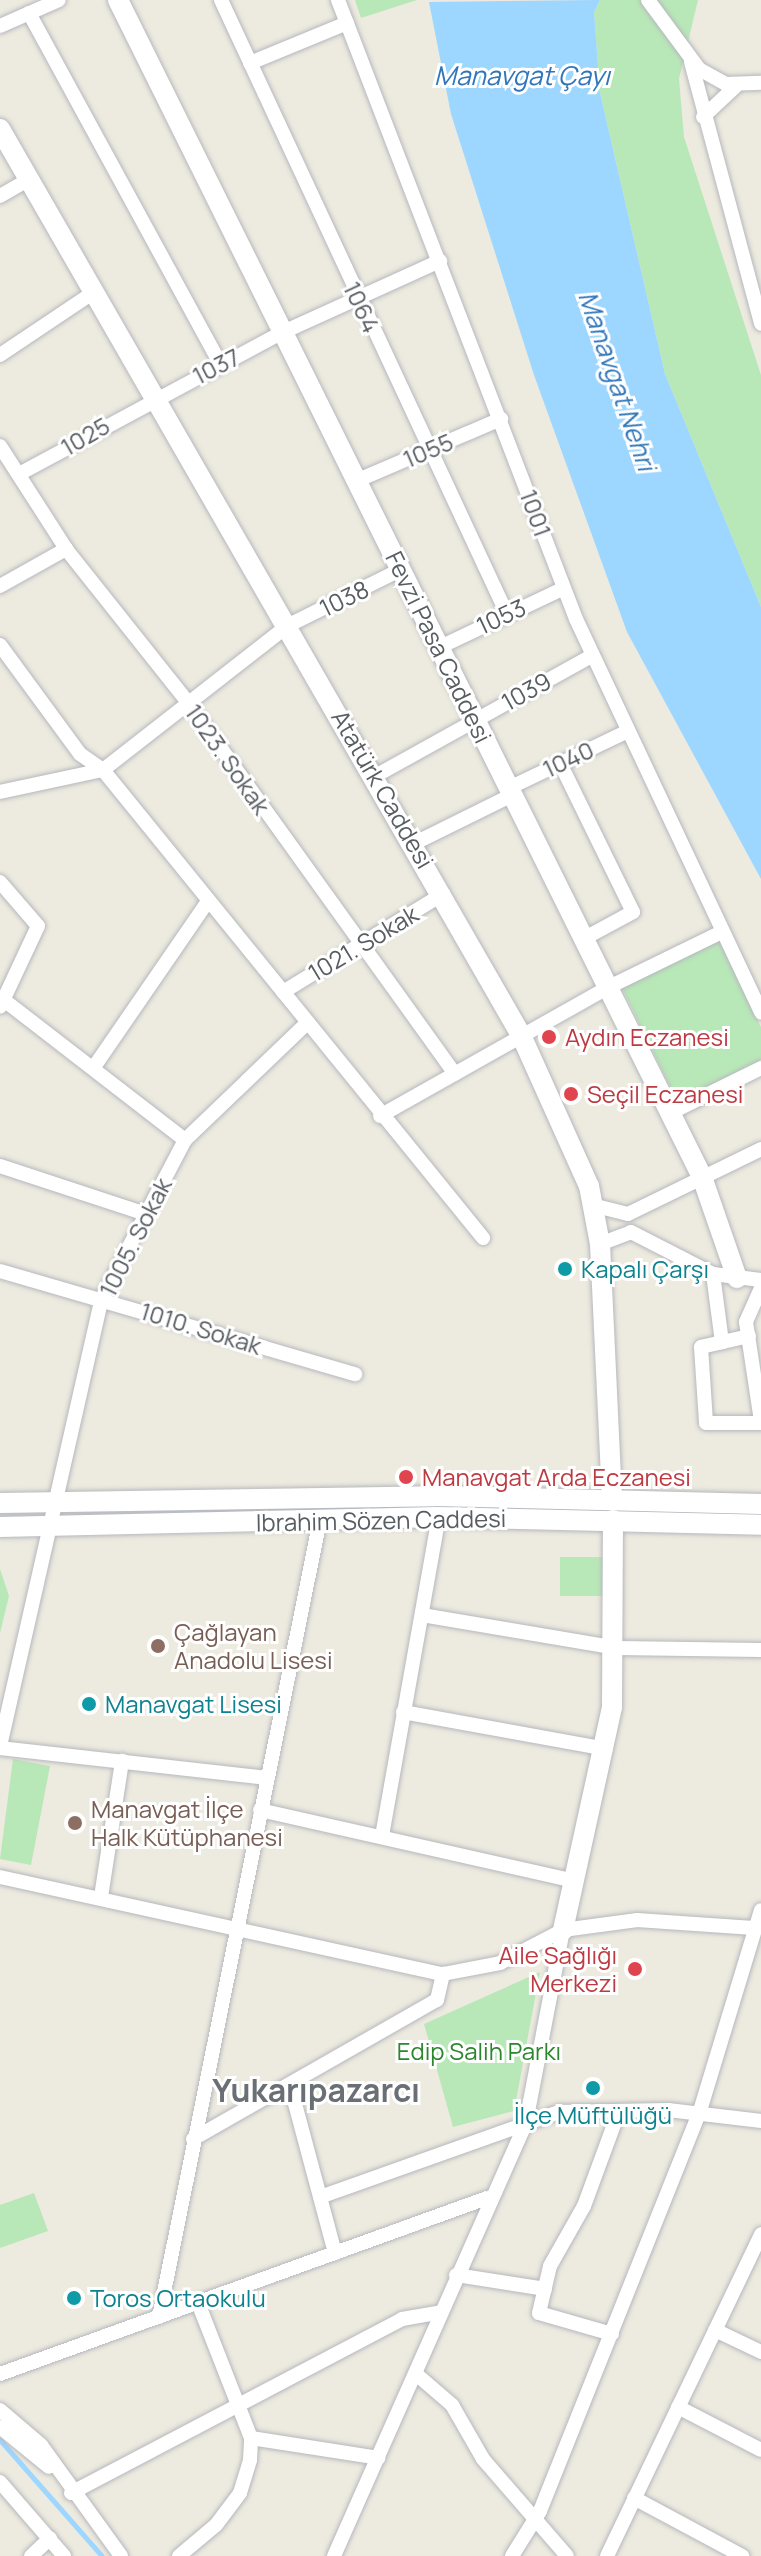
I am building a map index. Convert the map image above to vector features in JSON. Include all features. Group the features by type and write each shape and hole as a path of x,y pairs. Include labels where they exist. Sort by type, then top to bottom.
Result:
{"street":[{"path":"0,26 59,0"},
{"name":"Fevzi Pasa Caddesi","path":"118,0 279,334 402,569 702,1177 737,1278"},
{"name":"1064","path":"221,0 506,612"},
{"name":"1001","path":"338,0 592,656 761,1013"},
{"path":"648,0 681,43 691,62 703,117 761,324"},
{"path":"29,13 220,364"},
{"path":"250,63 347,23"},
{"path":"681,43 718,71 761,75"},
{"path":"691,62 736,86 761,83"},
{"path":"703,117 736,86"},
{"name":"Atatürk Caddesi","path":"0,129 26,181 152,399 377,775 521,1035 592,1205 600,1244 617,1648 606,1749 563,1930"},
{"path":"0,196 26,181"},
{"name":"1037","path":"152,399 279,334 440,261"},
{"path":"0,355 91,294"},
{"name":"1025","path":"19,474 152,399"},
{"name":"1055","path":"356,481 501,419"},
{"name":"1023. Sokak","path":"0,446 66,549 187,701 455,1074"},
{"path":"0,586 66,549"},
{"name":"1038","path":"103,770 187,701 287,626 402,569"},
{"name":"1053","path":"440,647 506,612 564,588"},
{"path":"0,645 80,754 103,770 308,1022 380,1116 483,1238"},
{"name":"1039","path":"377,775 592,656"},
{"name":"1040","path":"415,843 560,763 628,731"},
{"path":"560,763 633,912 583,939"},
{"path":"0,792 103,770"},
{"path":"0,882 38,926 1,1001 94,1067 185,1140"},
{"name":"1021. Sokak","path":"283,992 443,894"},
{"path":"94,1067 208,901"},
{"path":"380,1116 607,988 722,932"},
{"name":"1005. Sokak","path":"0,1747 102,1298 185,1140 308,1022"},
{"path":"670,1113 761,1068"},
{"path":"592,1205 628,1214 761,1149"},
{"path":"0,1166 146,1214"},
{"path":"600,1244 631,1232 713,1274 761,1280"},
{"name":"1010. Sokak","path":"0,1271 102,1298 355,1374"},
{"path":"713,1274 722,1342"},
{"path":"749,1336 701,1347 706,1423 761,1422 749,1336 746,1322 761,1288"},
{"name":"Ibrahim Sözen Caddesi","path":"0,1503 613,1510 761,1525"},
{"name":"Ibrahim Sözen Caddesi","path":"0,1527 439,1517 761,1504"},
{"path":"382,1836 439,1517"},
{"path":"159,2317 320,1520"},
{"path":"422,1615 617,1648 761,1650"},
{"path":"403,1712 606,1749"},
{"path":"0,1747 267,1778"},
{"path":"101,1897 122,1761"},
{"path":"260,1810 575,1881"},
{"path":"0,1877 237,1924 443,1974 466,1974 563,1930 637,1920 754,1928"},
{"path":"512,2556 534,2520 699,2114 761,1910"},
{"path":"334,2556 416,2374 487,2198 526,2122 563,1930"},
{"path":"529,1948 557,1967"},
{"path":"193,2139 437,2000 443,1974"},
{"path":"290,2085 335,2253"},
{"path":"612,2334 539,2313 545,2289 619,2111"},
{"path":"320,2197 559,2112 699,2114 761,2121"},
{"path":"0,2385 18,2372 159,2317 487,2198"},
{"path":"607,2556 761,2234"},
{"path":"456,2275 545,2289"},
{"path":"179,2556 240,2493 251,2438 198,2303"},
{"path":"71,2493 402,2319 441,2312"},
{"path":"715,2330 761,2352"},
{"path":"0,2374 18,2372"},
{"path":"416,2374 452,2405 483,2459 567,2556"},
{"path":"678,2407 761,2450"},
{"path":"0,2410 41,2445 71,2493 121,2556"},
{"path":"0,2427 57,2470"},
{"path":"251,2438 378,2458"},
{"path":"0,2482 64,2556"},
{"path":"634,2498 742,2556"},
{"path":"31,2556 50,2538"}],"green space":[{"path":"355,0 417,0 361,18"},
{"path":"600,0 698,0 679,79 684,137 761,375 761,607 665,374 600,93 594,12"},
{"path":"719,941 761,1027 761,1060 677,1101 622,988"},
{"path":"560,1557 606,1557 606,1596 560,1596"},
{"path":"0,1569 9,1596 0,1633"},
{"path":"13,1759 50,1766 31,1865 0,1859"},
{"name":"Edip Salih Parkı","path":"540,1972 514,2111 453,2127 424,2024"},
{"path":"34,2193 48,2231 0,2248 0,2205"}],"water":[{"name":"Manavgat Çayı","path":"600,0 594,12 600,93 665,374 761,607 761,879 627,632 534,375 451,114 429,2"}],"waterway":[{"path":"0,2440 102,2556"}],"place":[{"name":"Aydın Eczanesi","path":"549,1037"},
{"name":"Seçil Eczanesi","path":"571,1094"},
{"name":"Kapalı Çarşı","path":"565,1269"},
{"name":"Manavgat Arda Eczanesi","path":"406,1477"},
{"name":"Çağlayan Anadolu Lisesi","path":"158,1646"},
{"name":"Manavgat Lisesi","path":"89,1704"},
{"name":"Manavgat İlçe Halk Kütüphanesi","path":"75,1823"},
{"name":"Aile Sağlığı Merkezi","path":"635,1969"},
{"name":"İlçe Müftülüğü","path":"593,2088"},
{"name":"Toros Ortaokulu","path":"74,2298"}],"district":[{"name":"Yukarıpazarcı","path":"316,2090"}],"water label":[{"name":"Manavgat Nehri","path":"617,381"}]}
